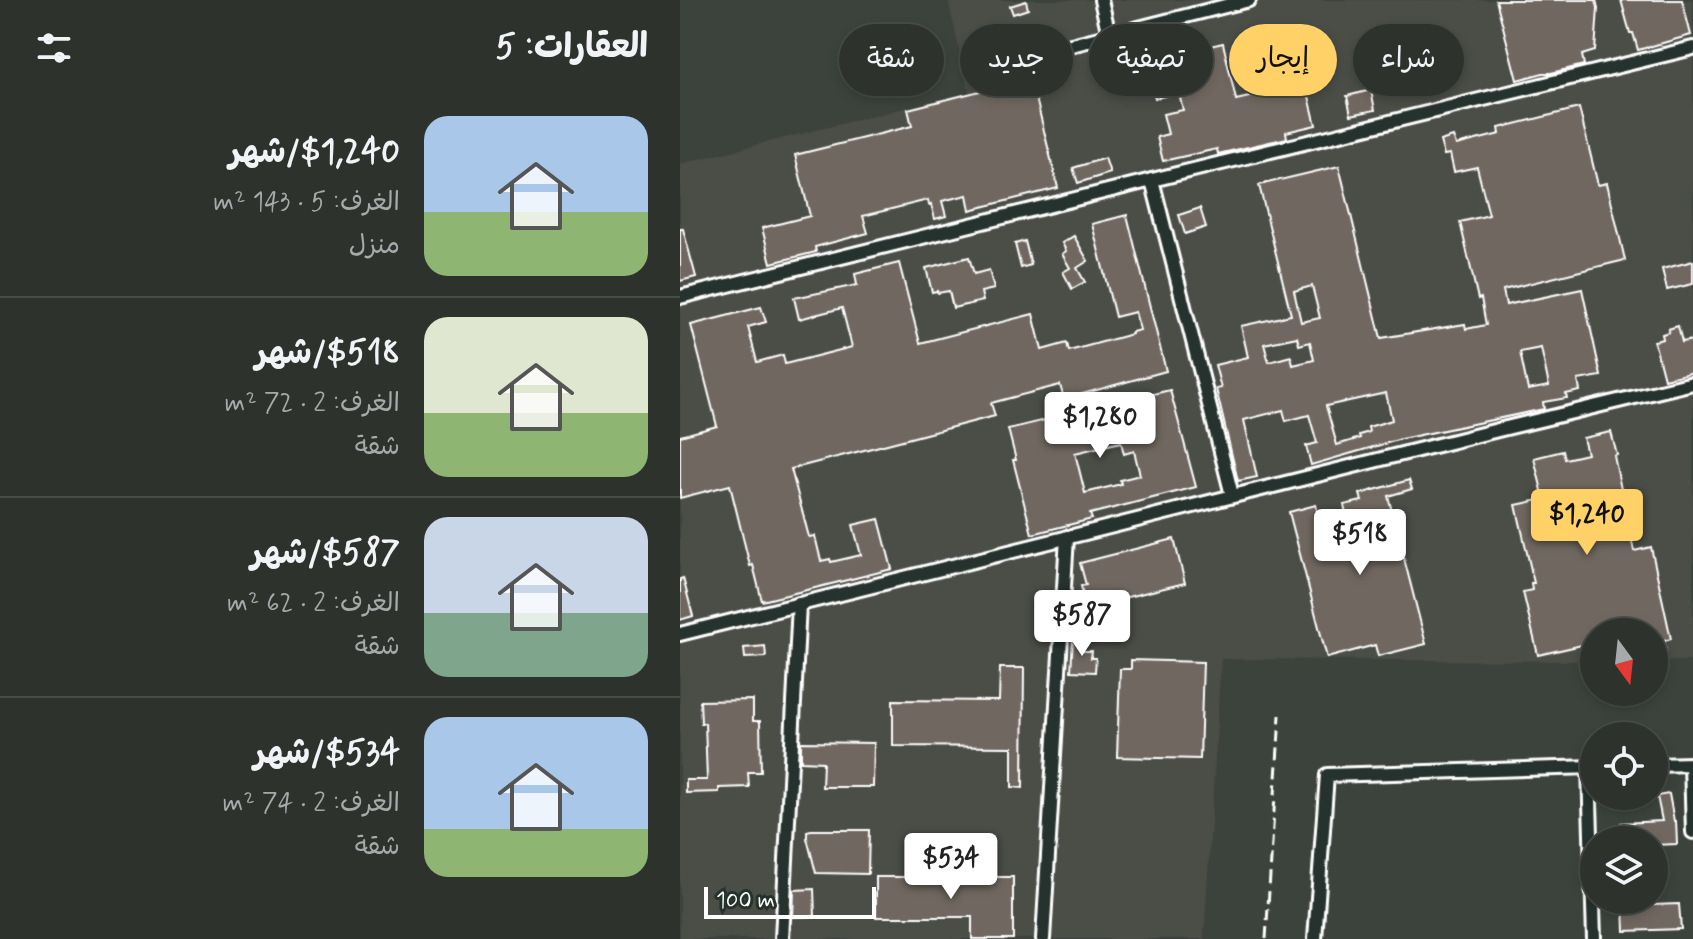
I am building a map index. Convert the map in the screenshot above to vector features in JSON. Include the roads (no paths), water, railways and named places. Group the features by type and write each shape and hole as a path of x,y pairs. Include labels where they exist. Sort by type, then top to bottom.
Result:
{"street":[{"path":"1101,0 1106,24"},
{"path":"1153,24 1249,0"},
{"path":"680,297 1693,48"},
{"path":"1152,180 1232,495"},
{"path":"680,634 1693,383"},
{"path":"1043,939 1067,537"},
{"path":"782,939 799,604"},
{"path":"1668,765 1692,764 1693,832"},
{"path":"1315,939 1327,775 1580,767"},
{"path":"1592,810 1594,939"}],"railway":[{"path":"1266,939 1280,715"}]}
